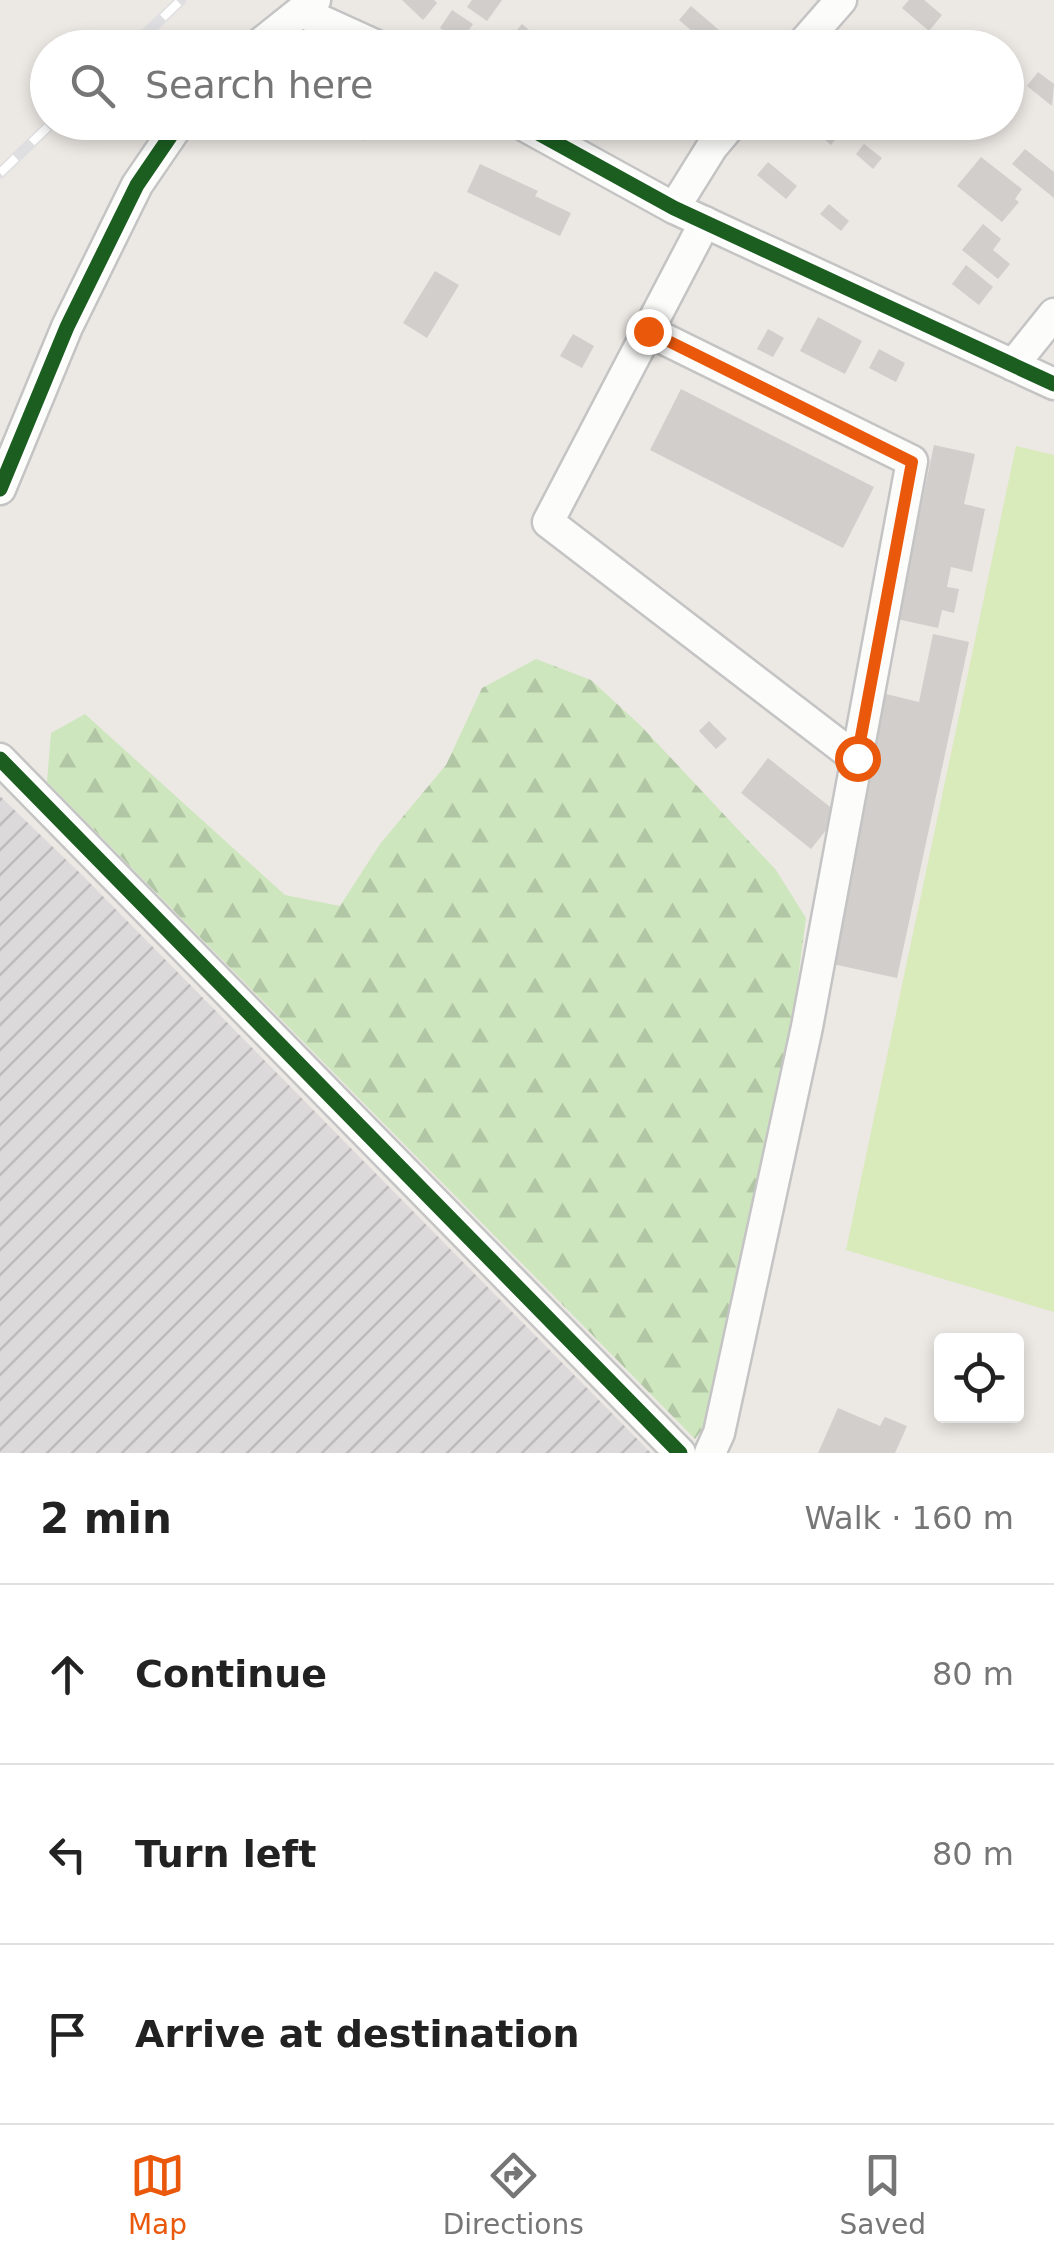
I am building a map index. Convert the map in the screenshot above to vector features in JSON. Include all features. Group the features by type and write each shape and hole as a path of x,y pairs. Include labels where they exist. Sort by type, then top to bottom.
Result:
{"street":[{"path":"815,30 841,0"},
{"path":"278,30 309,6 350,30"},
{"path":"0,489 67,327 137,186 168,140"},
{"path":"551,140 674,208 1054,384"},
{"path":"674,208 718,140"},
{"path":"705,222 548,522 857,758"},
{"path":"1012,365 1054,314"},
{"path":"648,331 912,462 807,1027 719,1433 710,1453"},
{"path":"0,759 680,1453"}],"shaded area":[{"path":"0,796 82,875 651,1453 0,1453"}],"green space":[{"path":"1016,446 1054,455 1054,1312 846,1250"},
{"path":"536,659 591,680 640,725 776,870 806,918 784,1083 715,1412 695,1439 47,782 51,733 85,714 285,895 340,906 380,844 446,765 482,688"}],"building":[{"path":"402,0 434,0 437,3 423,20"},
{"path":"472,0 502,0 487,21 467,7"},
{"path":"909,0 924,0 942,15 928,30 902,8"},
{"path":"691,6 719,30 691,30 679,20"},
{"path":"452,10 473,24 469,30 440,28"},
{"path":"1038,72 1054,84 1052,106 1027,86"},
{"path":"864,144 882,158 873,169 856,154"},
{"path":"1025,149 1054,172 1054,198 1012,164"},
{"path":"981,157 1022,189 1015,199 1019,202 1002,222 957,186"},
{"path":"768,162 797,186 786,199 757,175"},
{"path":"480,164 538,191 535,196 571,213 560,236 467,192"},
{"path":"829,204 849,221 841,231 820,214"},
{"path":"983,224 1001,239 993,250 1010,264 998,279 962,250"},
{"path":"966,265 993,287 979,305 952,284"},
{"path":"435,271 459,285 427,338 403,323"},
{"path":"818,317 862,341 845,374 800,351"},
{"path":"768,329 784,338 773,357 757,349"},
{"path":"573,334 594,346 582,368 560,356"},
{"path":"879,349 905,363 896,382 869,368"},
{"path":"681,389 874,487 843,548 650,450"},
{"path":"934,445 975,454 964,504 985,509 972,572 951,567 947,587 959,589 954,613 942,610 938,628 897,619"},
{"path":"933,634 969,642 897,978 828,963 886,694 919,702"},
{"path":"709,721 727,739 716,749 699,731"},
{"path":"768,758 839,814 811,849 741,793"},
{"path":"838,1408 880,1426 885,1417 907,1426 895,1453 818,1453"}],"railway":[{"path":"150,30 181,0"},
{"path":"0,173 34,140"}],"cycle path":[{"path":"0,489 67,327 137,185 168,140"},
{"path":"551,140 674,208 1054,384"},
{"path":"0,759 680,1453"}],"route":[{"path":"648,331 912,462 857,758"}]}
